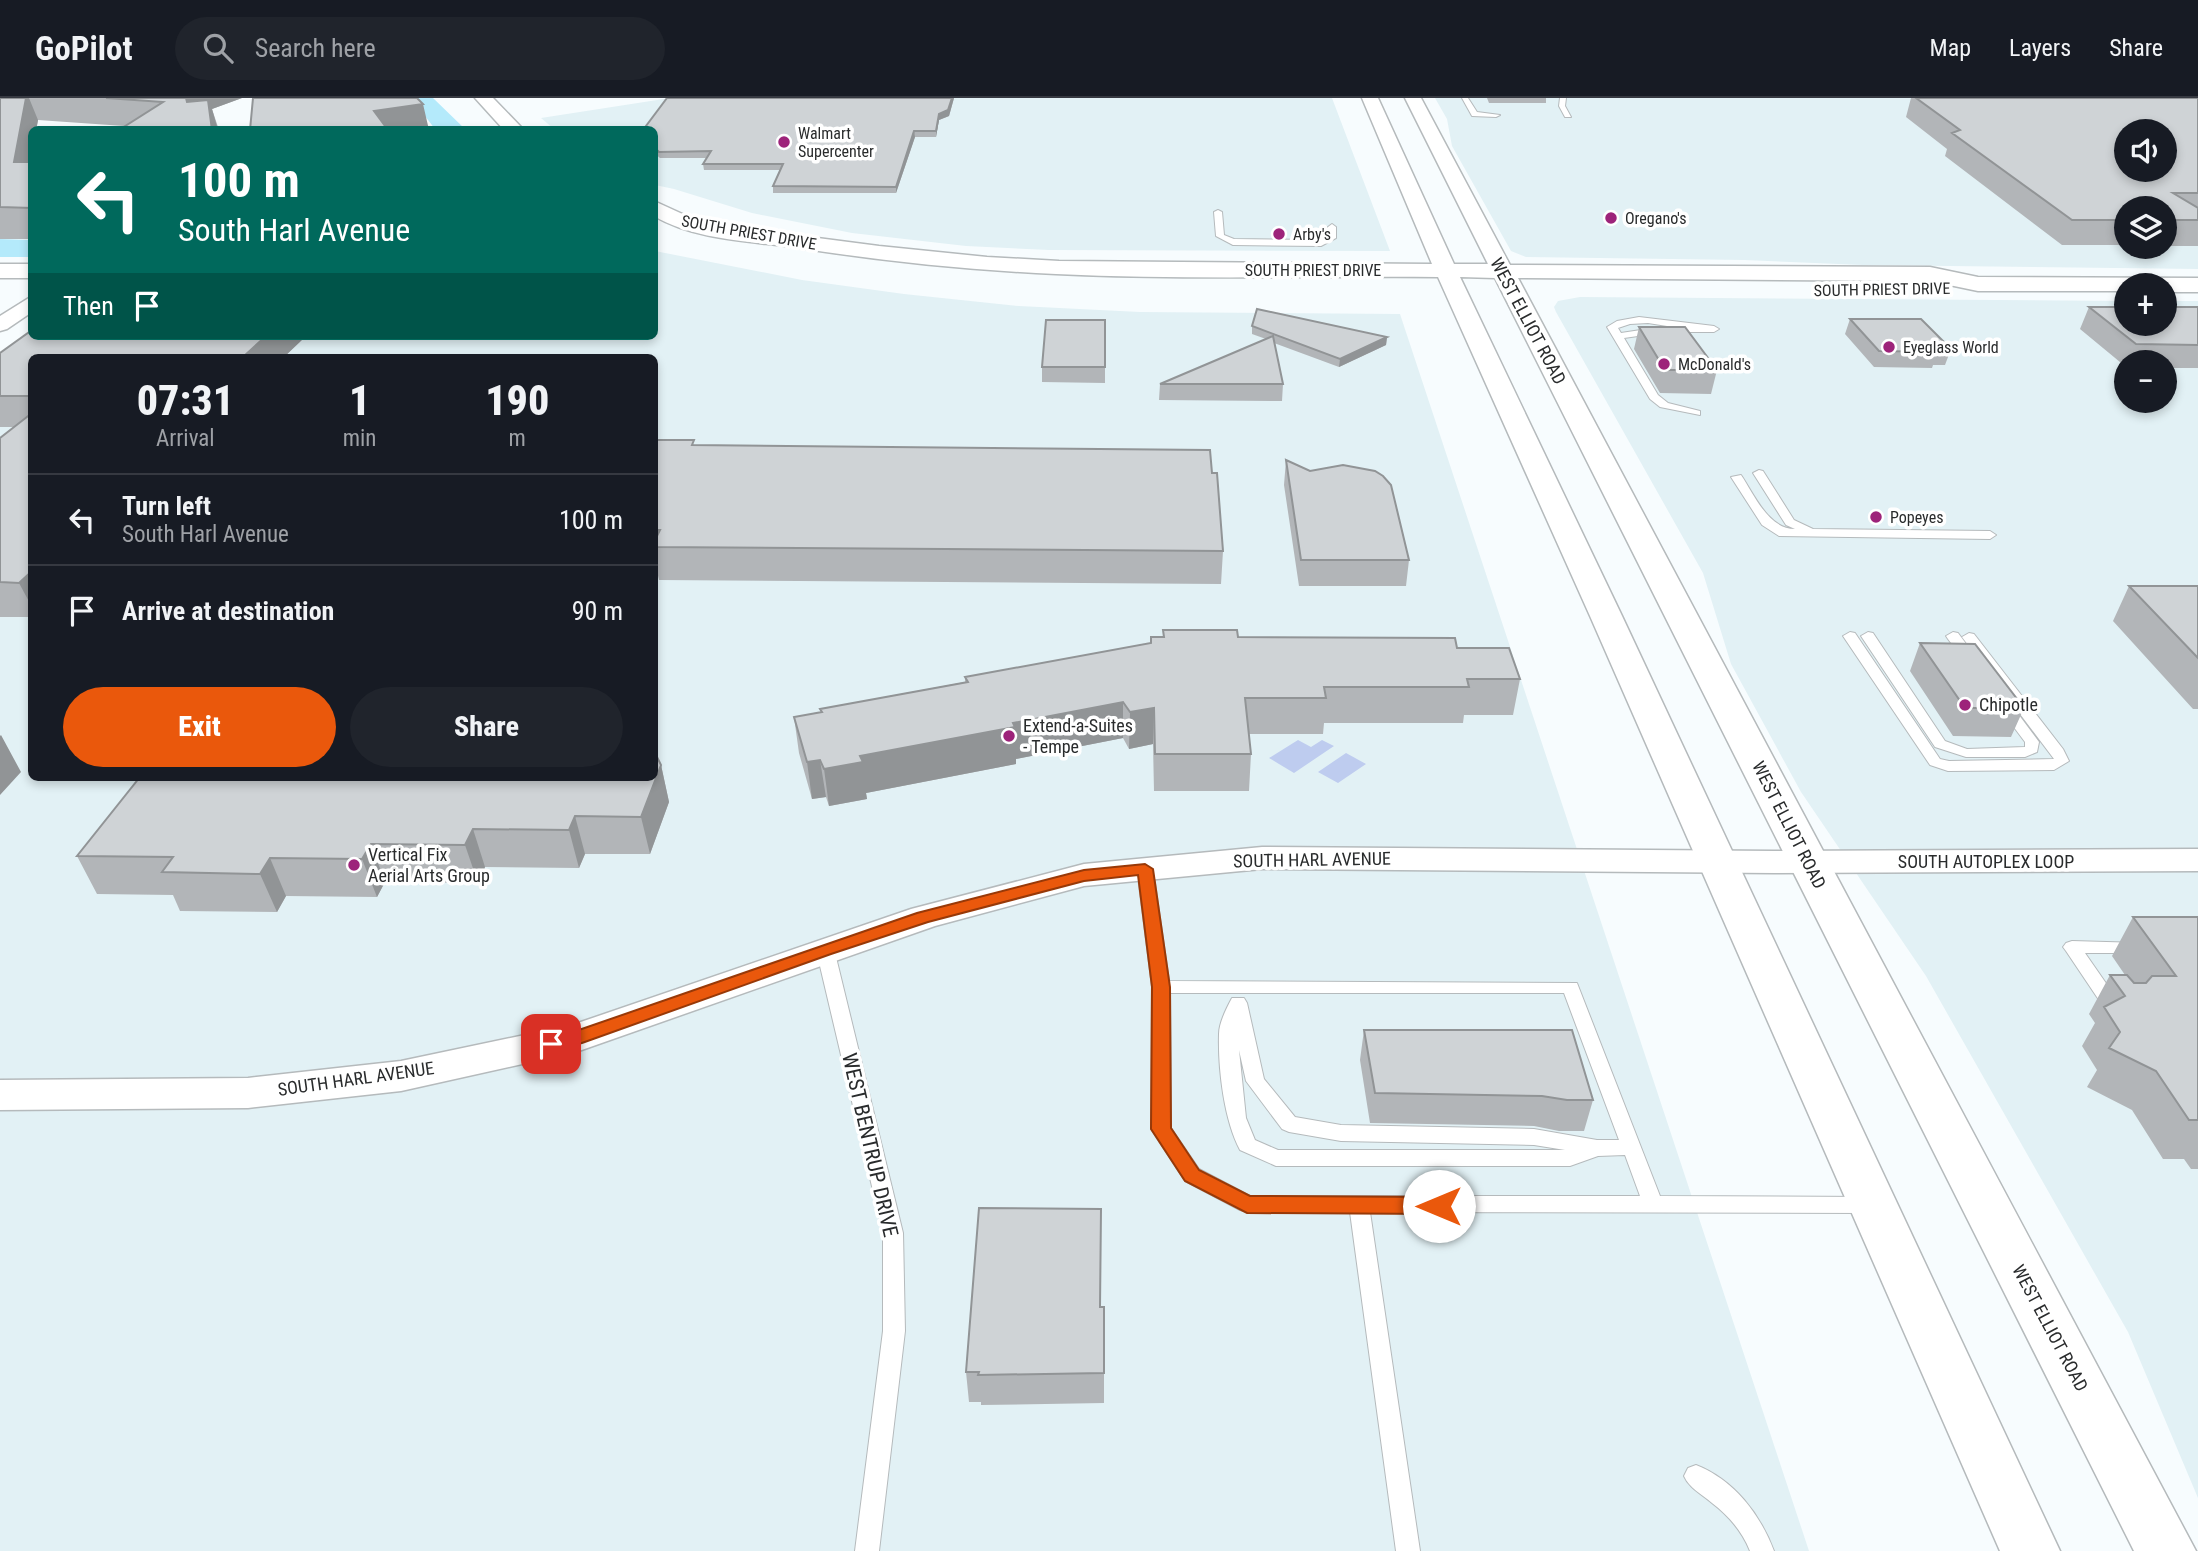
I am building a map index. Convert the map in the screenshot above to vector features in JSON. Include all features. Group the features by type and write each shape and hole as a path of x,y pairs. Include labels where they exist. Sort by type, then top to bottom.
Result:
{"main road":[{"path":"484,98 511,126"},
{"path":"1370,98 1450,280 1718,862 2030,1551"},
{"name":"WEST ELLIOT ROAD","path":"1407,106 1426,122 1506,279 1791,862 2166,1551"},
{"name":"SOUTH PRIEST DRIVE","path":"658,210 668,217 698,226 865,252 958,262 1059,268 1450,280"},
{"name":"SOUTH PRIEST DRIVE","path":"658,234 891,272 1093,286 1506,279 1943,291 1978,284 2198,285"},
{"path":"679,243 752,250"},
{"path":"891,272 918,267 1013,273 1059,268"},
{"path":"0,271 28,271"}],"street":[{"path":"0,325 28,305"},
{"name":"SOUTH HARL AVENUE","path":"0,1095 248,1093 401,1076 576,1038 923,917 1084,875 1262,858 1791,862"},
{"name":"SOUTH AUTOPLEX LOOP","path":"1791,862 2198,860"}],"lane":[{"path":"1465,98 1475,114 1496,115"},
{"path":"1563,98 1562,106 1568,115"},
{"path":"1218,212 1220,236 1233,242 1321,243 1332,238 1332,227"},
{"path":"1696,413 1664,405 1654,397 1617,337 1643,331 1686,327 1714,329"},
{"path":"1759,473 1790,522 1811,533"},
{"path":"1737,477 1766,523 1783,533 1990,536"},
{"path":"1850,636 1935,762 1948,766 1975,766 2054,765 2062,761 2059,752 1969,637"},
{"path":"1868,636 1940,744 1966,753 2025,753 2032,748 2032,742 1953,636"},
{"path":"1145,869 1161,987 1161,1129 1192,1175 1247,1204 1872,1205"},
{"path":"2118,1014 2072,947 2148,947"},
{"name":"WEST BENTRUP DRIVE","path":"825,949 893,1233 894,1331 867,1551"},
{"path":"1161,987 1238,996 1571,987 1654,1206"},
{"path":"1238,996 1228,1031 1237,1118 1247,1145 1276,1158 1570,1158 1597,1148"},
{"path":"1238,996 1255,1081 1289,1124 1341,1133 1534,1137 1597,1148 1632,1147"},
{"path":"1359,1205 1408,1551"},
{"path":"1696,1476 1737,1506 1756,1533 1762,1551"}],"shaded area":[{"path":"411,98 433,98 462,126 433,126"},
{"path":"670,98 1332,98 1390,251 1049,250 966,246 852,233 752,213 658,186 658,126 550,126 541,118"},
{"path":"1435,98 2198,98 2198,269 1526,257 1511,251 1452,146 1447,119"},
{"path":"0,239 28,240 28,257 0,257"},
{"path":"658,252 802,280 1019,306 1140,312 1400,314 1809,1551 0,1551 0,371 41,340 658,340"},
{"path":"1580,297 2114,301 2114,336 2177,336 2177,301 2198,301 2198,1498 2128,1332 1926,976 1801,792 1731,664 1703,573 1554,307 1558,301"},
{"path":"1298,740 1311,747 1322,740 1334,746 1294,773 1269,758"},
{"path":"1346,753 1366,764 1338,783 1318,772"}],"building":[{"path":"0,98 26,98 14,162 28,162 28,208 0,207"},
{"path":"106,98 186,98 187,102 208,100 211,126 125,126 163,102"},
{"path":"253,98 417,98 423,104 374,111 385,126 250,126"},
{"name":"Walmart Supercenter","path":"667,98 952,98 948,110 939,114 936,131 914,131 896,187 773,186 783,164 703,164 711,151 659,152 658,126 646,126"},
{"path":"1916,98 2198,98 2198,193 2173,193 2198,208 2198,220 2177,220 2177,196 2114,196 2114,220 2072,220 1952,133 1960,130"},
{"path":"2089,307 2114,307 2114,327"},
{"path":"2177,307 2198,307 2198,345 2136,344 2126,336 2177,336"},
{"path":"1257,309 1387,337 1340,359 1252,326"},
{"path":"1850,319 1921,319 1951,349 1935,349 1938,352 1879,351"},
{"path":"1046,320 1105,320 1105,367 1042,367"},
{"path":"1639,327 1685,327 1717,370 1665,370"},
{"path":"28,333 28,340 262,340 246,354 28,354 28,396 0,396 0,353"},
{"path":"1273,336 1283,384 1160,384 1233,353"},
{"path":"28,416 28,575 19,583 0,582 0,438"},
{"path":"658,440 694,440 692,445 1210,450 1212,473 1217,473 1223,551 658,547"},
{"path":"1286,460 1310,471 1343,465 1375,471 1383,476 1391,485 1409,560 1301,560"},
{"path":"2129,586 2198,586 2198,658"},
{"path":"1163,630 1237,630 1238,637 1455,638 1457,648 1509,648 1520,679 1467,679 1469,687 1324,687 1326,698 1245,698 1251,754 1155,754 1154,708 1130,712 1123,702 1013,723 1015,727 860,756 863,762 824,769 820,760 807,762 794,717 822,712 820,709 968,682 965,677 1151,643 1151,637 1164,637"},
{"path":"1920,643 1975,644 2024,708 1965,708"},
{"path":"137,781 655,781 641,817 575,816 569,830 473,829 465,845 371,844 362,859 270,858 260,874 162,872 173,857 77,856"},
{"path":"2133,917 2198,917 2198,1120 2189,1120 2156,1071 2109,1048 2120,1032 2104,1007 2125,996 2110,975 2127,975 2134,983 2146,983 2152,976 2176,976"},
{"path":"1364,1030 1572,1030 1593,1100 1542,1096 1375,1093"},
{"path":"979,1208 1101,1209 1100,1307 1104,1307 1104,1373 978,1375 979,1372 966,1372"}],"place":[{"name":"Walmart Supercenter","path":"784,142"},
{"name":"Oregano's","path":"1611,218"},
{"name":"Arby's","path":"1279,234"},
{"name":"Eyeglass World","path":"1889,347"},
{"name":"McDonald's","path":"1664,364"},
{"name":"Popeyes","path":"1876,517"},
{"name":"Chipotle","path":"1965,705"},
{"name":"Extend-a-Suites - Tempe","path":"1009,736"},
{"name":"Vertical Fix Aerial Arts Group","path":"354,865"}],"route":[{"path":"551,1044 576,1038 923,917 1084,875 1145,869 1161,987 1161,1129 1192,1175 1247,1204 1439,1206"}]}
